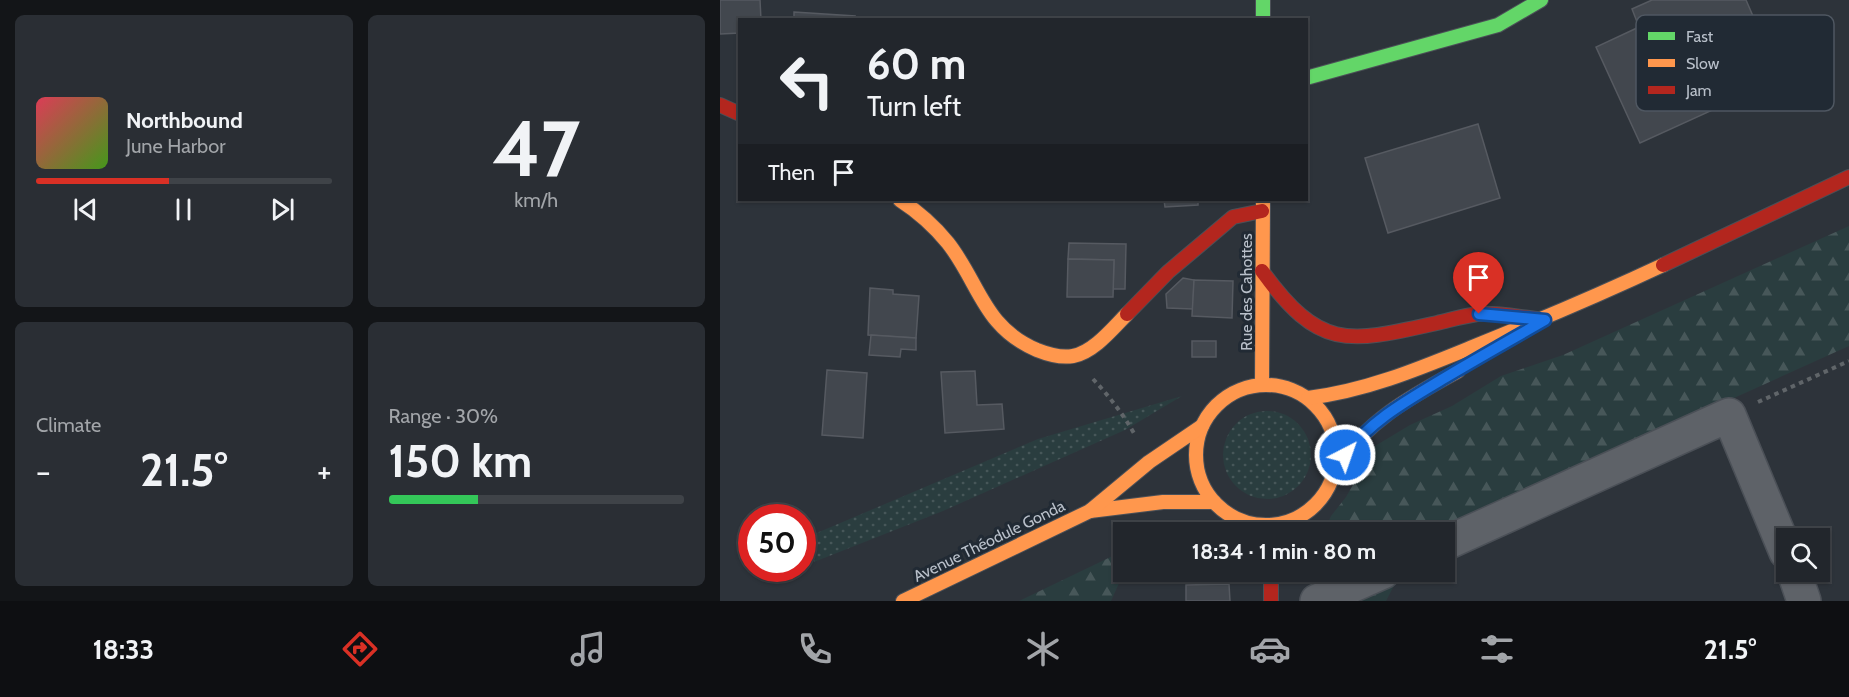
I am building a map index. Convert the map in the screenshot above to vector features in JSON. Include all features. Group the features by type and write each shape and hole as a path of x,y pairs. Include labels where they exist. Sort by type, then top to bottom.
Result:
{"main road":[{"path":"1263,0 1263,18"},
{"path":"1308,77 1498,25 1541,0"},
{"path":"720,105 738,113"},
{"path":"1308,398 1350,392 1383,382 1545,320 1849,177"},
{"path":"902,201 912,208 947,242 988,311 1009,335 1021,344 1048,354 1073,356 1097,344 1168,272 1233,217 1262,206"},
{"name":"Rue des Cahottes","path":"1262,206 1262,384"},
{"path":"1262,271 1280,296 1298,314 1322,331 1357,338 1388,334 1479,314 1545,320"},
{"path":"1286,522 1312,508 1327,490 1335,469 1355,442 1373,424 1404,402 1545,320"},
{"path":"1248,522 1230,515 1214,502 1204,489 1196,458 1197,441 1202,426 1212,410 1226,397 1243,388 1262,384 1278,385 1308,398 1322,412 1332,429 1336,448 1335,469"},
{"name":"Avenue Théodule Gonda","path":"903,601 1090,511 1149,462 1202,426"},
{"name":"Avenue Théodule Gonda","path":"1090,511 1163,502 1214,502"},
{"path":"1271,582 1271,601"}],"street":[{"path":"1455,538 1730,415 1776,528"},
{"path":"1317,601 1360,582"},
{"path":"1797,582 1804,601"}],"path":[{"path":"1073,356 1126,420 1149,462"},
{"path":"1730,415 1849,361"}],"green space":[{"path":"1849,226 1849,346 1455,524 1455,522 1328,522 1346,497 1375,446 1410,425 1452,406 1501,376 1563,355"},
{"path":"1182,396 1125,430 943,511 816,561 816,533 1038,439"},
{"path":"1267,411 1292,418 1304,430 1311,455 1304,480 1292,492 1267,499 1242,492 1230,480 1223,455 1230,430 1242,418"},
{"path":"1113,556 1113,582 1120,582 1111,601 1019,601"},
{"path":"1345,582 1396,582 1386,601 1344,601"}],"building":[{"path":"720,0 760,0 761,18 738,18 738,33 720,34"},
{"path":"1652,0 1746,0 1753,15 1636,15 1636,19 1632,9"},
{"path":"794,12 855,16 854,18 794,18"},
{"path":"1636,28 1636,111 1710,111 1640,143 1596,47"},
{"path":"1478,124 1500,198 1388,233 1365,158"},
{"path":"1164,201 1198,201 1198,205 1165,207"},
{"path":"1069,243 1126,244 1125,289 1113,289 1114,260 1068,259"},
{"path":"1068,259 1114,260 1113,297 1067,297"},
{"path":"1183,278 1194,280 1193,309 1167,308 1166,294"},
{"path":"1194,280 1233,281 1232,318 1192,316"},
{"path":"870,288 893,290 893,294 919,296 916,338 868,335"},
{"path":"871,335 916,338 916,350 901,349 900,357 869,355"},
{"path":"1192,341 1216,341 1216,357 1192,357"},
{"path":"827,370 867,373 863,438 822,435"},
{"path":"975,371 977,405 1002,404 1004,429 945,433 941,372"},
{"path":"1229,584 1230,601 1186,601 1186,585"}],"traffic: fast":[{"path":"1263,0 1263,18"},
{"path":"1308,77 1498,25 1541,0"}],"traffic: slow":[{"path":"901,201 926,220 948,243 994,317 1019,340 1037,350 1064,356 1081,354 1103,339 1127,314"},
{"path":"1262,384 1263,201"},
{"path":"1308,398 1370,385 1410,372 1543,318 1663,265"},
{"path":"1335,469 1361,437 1390,412 1458,371"},
{"path":"1266,385 1293,390 1315,406 1331,428 1336,455 1331,482 1315,504 1293,520 1266,525 1239,520 1217,504 1201,482 1196,455 1201,428 1217,406 1239,390 1266,385"},
{"path":"903,601 1090,511 1149,462 1202,426"},
{"path":"1090,511 1163,502 1214,502"}],"traffic: jam":[{"path":"720,105 738,113"},
{"path":"1663,265 1849,177"},
{"path":"1127,314 1168,272 1233,217 1262,211"},
{"path":"1262,271 1301,316 1319,328 1338,334 1380,335 1477,314 1499,314 1537,319"},
{"path":"1271,582 1271,601"}],"route":[{"path":"1345,455 1373,424 1404,402 1545,320 1479,314"}]}
